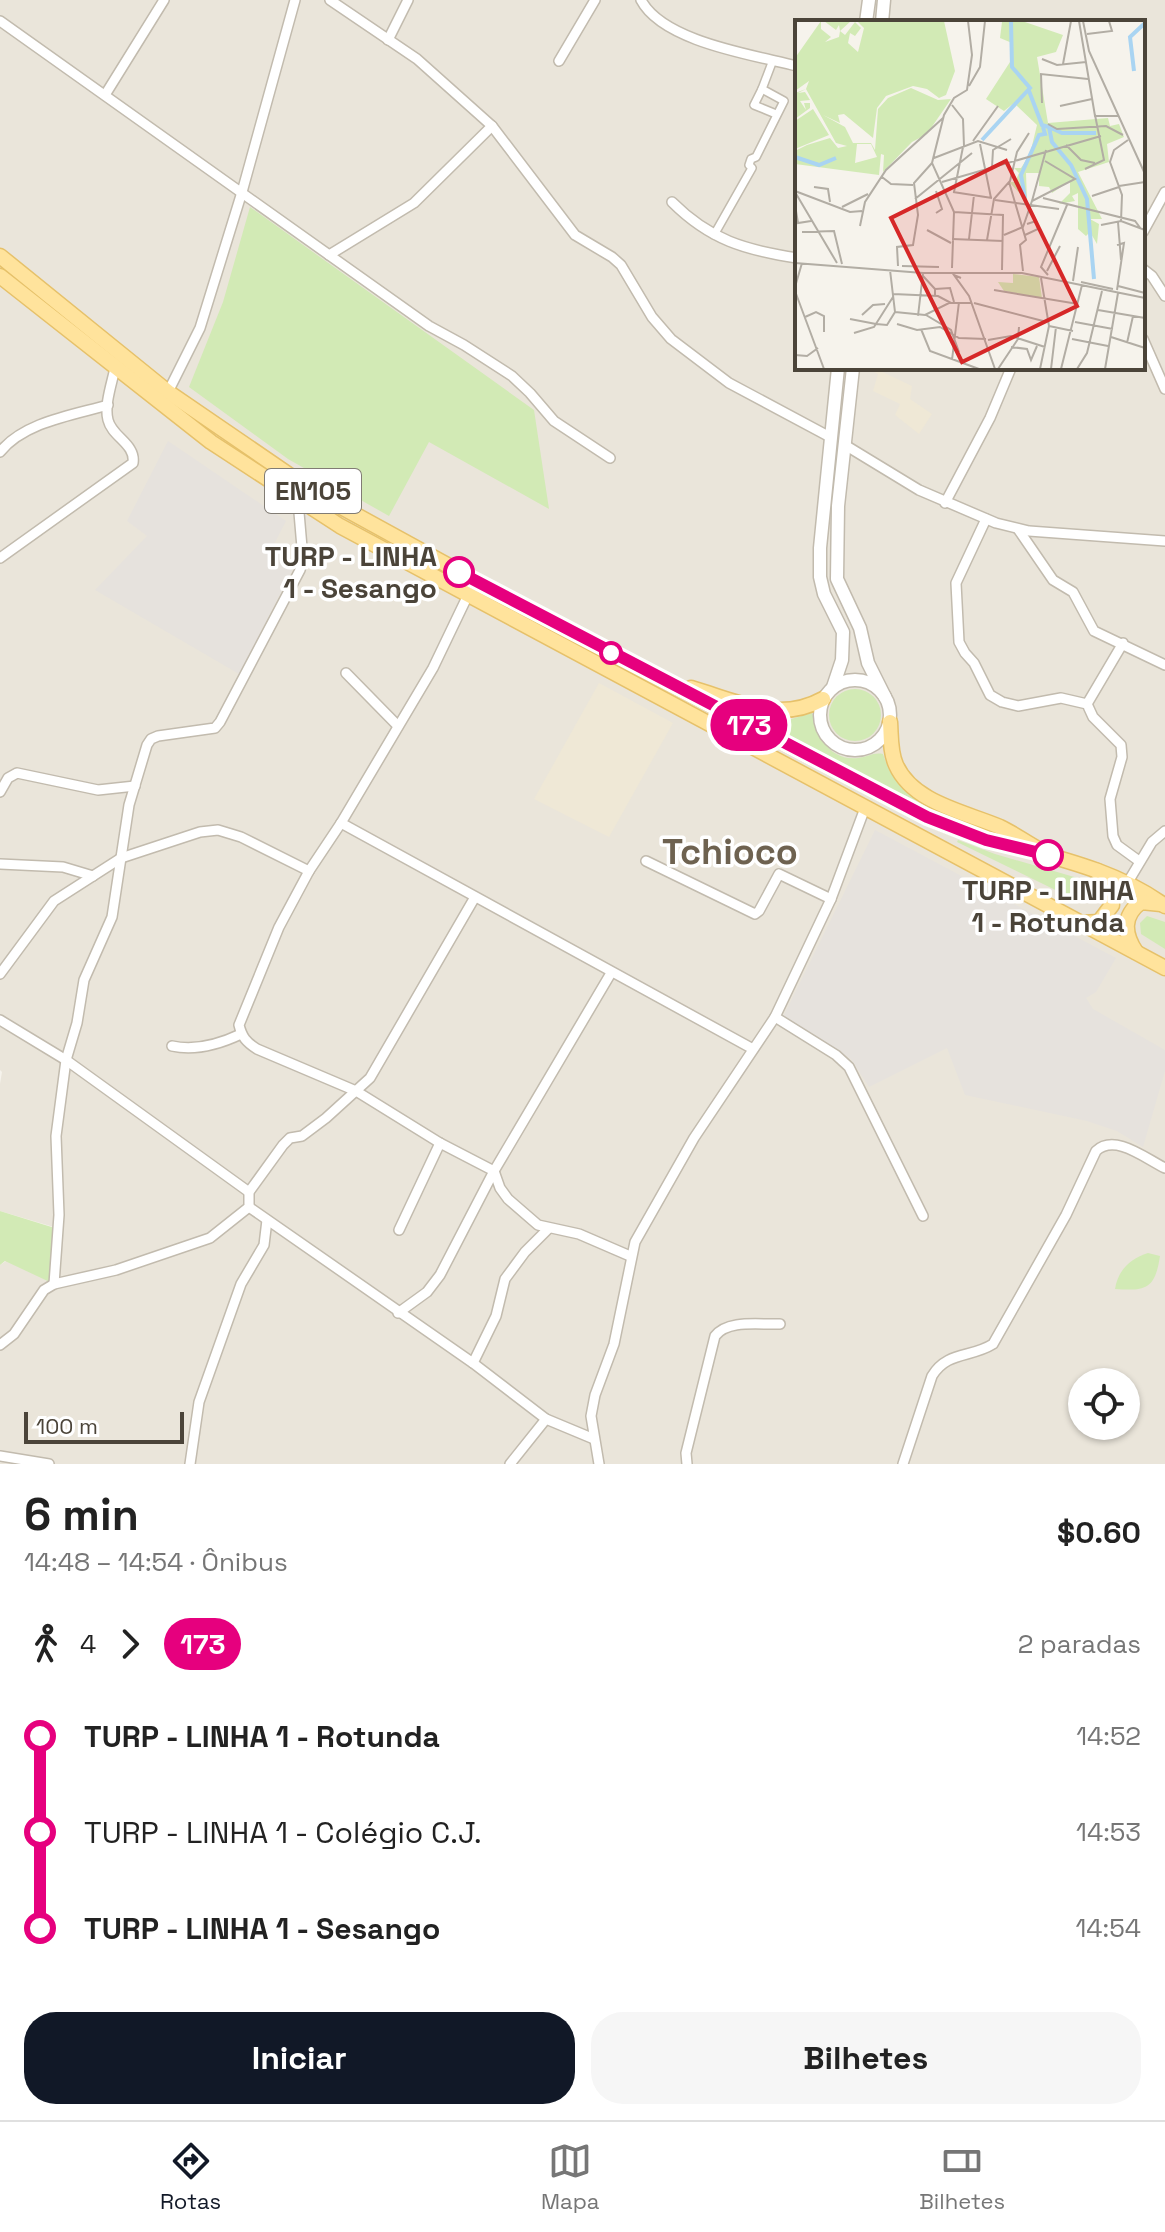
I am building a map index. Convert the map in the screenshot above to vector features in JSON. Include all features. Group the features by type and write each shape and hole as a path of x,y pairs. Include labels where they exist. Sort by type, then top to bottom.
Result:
{"main road":[{"name":"EN105","path":"0,256 168,392 236,441 345,510 927,817 986,840 1095,868 1128,882 1163,905"},
{"name":"EN105","path":"0,276 211,442 298,501 371,544 1165,968"},
{"path":"657,677 774,712 797,710 823,699"},
{"path":"890,722 895,764 901,775 920,794 1002,829 1048,855"},
{"path":"1081,923 1099,922 1112,905 1111,889 1095,868"},
{"path":"1136,952 1126,933 1129,914 1141,902 1163,905"}],"street":[{"path":"105,95 164,0"},
{"path":"168,392 200,328 242,192 295,0"},
{"path":"330,0 417,59 492,126 575,235 621,265 652,317 671,339 729,383 830,437"},
{"path":"388,40 408,0"},
{"path":"559,61 595,0"},
{"path":"641,0 657,20 675,30 707,43 795,66"},
{"path":"866,20 869,0"},
{"path":"882,20 884,0"},
{"path":"0,21 429,326 512,376 554,421 610,458"},
{"path":"773,60 754,105 776,114"},
{"path":"714,235 752,168 749,165 751,159 756,157 784,101 762,89"},
{"path":"329,255 414,203 492,126"},
{"path":"1145,228 1165,192"},
{"path":"672,202 714,235 748,249 795,258"},
{"path":"1147,273 1165,276"},
{"path":"1147,273 1165,296"},
{"path":"1145,344 1165,389"},
{"path":"0,558 133,463 134,456 130,449 106,416 115,368"},
{"path":"838,370 820,548 820,577 824,594 843,632 842,660 833,687 823,699 819,712 821,725 832,742 857,750 881,740 891,713 868,663 860,628 837,579 838,506 853,370"},
{"path":"945,503 990,418 1010,370"},
{"path":"0,452 15,437 40,425 108,405"},
{"path":"845,445 881,469 945,503 1018,529 1165,541"},
{"path":"54,1284 59,1215 56,1136 66,1060 77,1023 84,980 112,917 135,786 151,739 215,728 220,722 300,570 303,559 298,501"},
{"path":"986,519 956,583 959,642 965,653 974,663 990,695 1002,702 1018,706 1061,698 1087,704"},
{"path":"1018,529 1053,580 1073,592 1090,626 1100,634 1165,665"},
{"path":"468,595 433,668 309,871 279,927 239,1025 241,1034 257,1049 356,1091 440,1143 494,1171 508,1199 538,1225 579,1234 630,1256"},
{"path":"1087,704 1123,643"},
{"path":"346,673 398,726"},
{"path":"833,687 847,680 862,680 875,686 885,697"},
{"path":"1087,704 1093,717 1121,745 1122,757 1110,799 1113,836 1117,845 1139,861"},
{"path":"0,792 8,778 17,773 98,790 135,786"},
{"path":"600,1463 591,1416 614,1344 635,1242 694,1138 775,1017 831,899 865,808"},
{"path":"341,823 753,1049"},
{"path":"0,974 54,901 121,858 200,832 218,830 241,837 309,871"},
{"path":"1128,882 1152,842 1165,831"},
{"path":"646,861 755,914 779,874 831,899"},
{"path":"0,864 63,867 93,876"},
{"path":"249,1207 249,1192 283,1145 314,1127 370,1078 475,897"},
{"path":"398,1313 434,1284 494,1171 611,973"},
{"path":"775,1017 836,1055 849,1067 923,1216"},
{"path":"0,1020 66,1060 249,1192"},
{"path":"172,1046 184,1049 223,1042 241,1034"},
{"path":"399,1230 440,1143"},
{"path":"903,1464 932,1376 945,1361 993,1344 1066,1215 1096,1151 1102,1145 1117,1144 1165,1168"},
{"path":"249,1207 473,1363 546,1419 594,1439"},
{"path":"0,1345 14,1334 44,1290 54,1284 116,1270 201,1242 249,1207"},
{"path":"190,1464 199,1402 241,1284 264,1245 267,1220"},
{"path":"473,1363 496,1316 505,1279 525,1252 548,1229"},
{"path":"687,1464 686,1453 715,1336 721,1328 780,1324"},
{"path":"510,1464 546,1419"},
{"path":"0,1456 49,1464"}],"shaded area":[{"path":"0,0 1165,0 1165,1464 0,1464 0,1265 57,1228 0,1211"},
{"path":"878,370 912,386 910,399 932,414 919,434 895,415 900,404 873,391 878,374 874,372"},
{"path":"168,441 286,521 272,548 295,565 239,674 95,590 147,536 127,521"},
{"path":"599,683 673,723 609,837 534,799"},
{"path":"875,830 1116,958 1096,992 1086,998 1093,1009 1165,1050 1165,1071 1143,1147 1117,1131 1087,1121 965,1095 947,1048 869,1087 851,1059 783,1017"}],"green space":[{"path":"250,207 534,410 549,509 429,442 389,516 288,459 189,387 223,302"},
{"path":"855,689 873,697 881,715 873,733 855,741 837,733 829,715 837,697"},
{"path":"812,713 821,738 832,751 848,758 883,754 888,768 902,788 934,809 753,716 788,720"},
{"path":"958,840 1088,881 1098,888 1100,896 1095,902 1082,903"},
{"path":"1147,916 1165,922 1165,949 1141,934 1140,923"},
{"path":"0,1211 58,1229 54,1284 5,1261 0,1265"},
{"path":"1148,1253 1160,1256 1151,1282 1141,1288 1115,1289 1126,1266"}],"bus line":[{"name":"173","path":"459,572 885,797 957,830 1048,855"}],"place":[{"name":"TURP - LINHA 1 - Sesango","path":"459,572"},
{"name":"TURP - LINHA 1 - Rotunda","path":"1048,855"}],"district":[{"name":"Tchioco","path":"730,852"}]}
